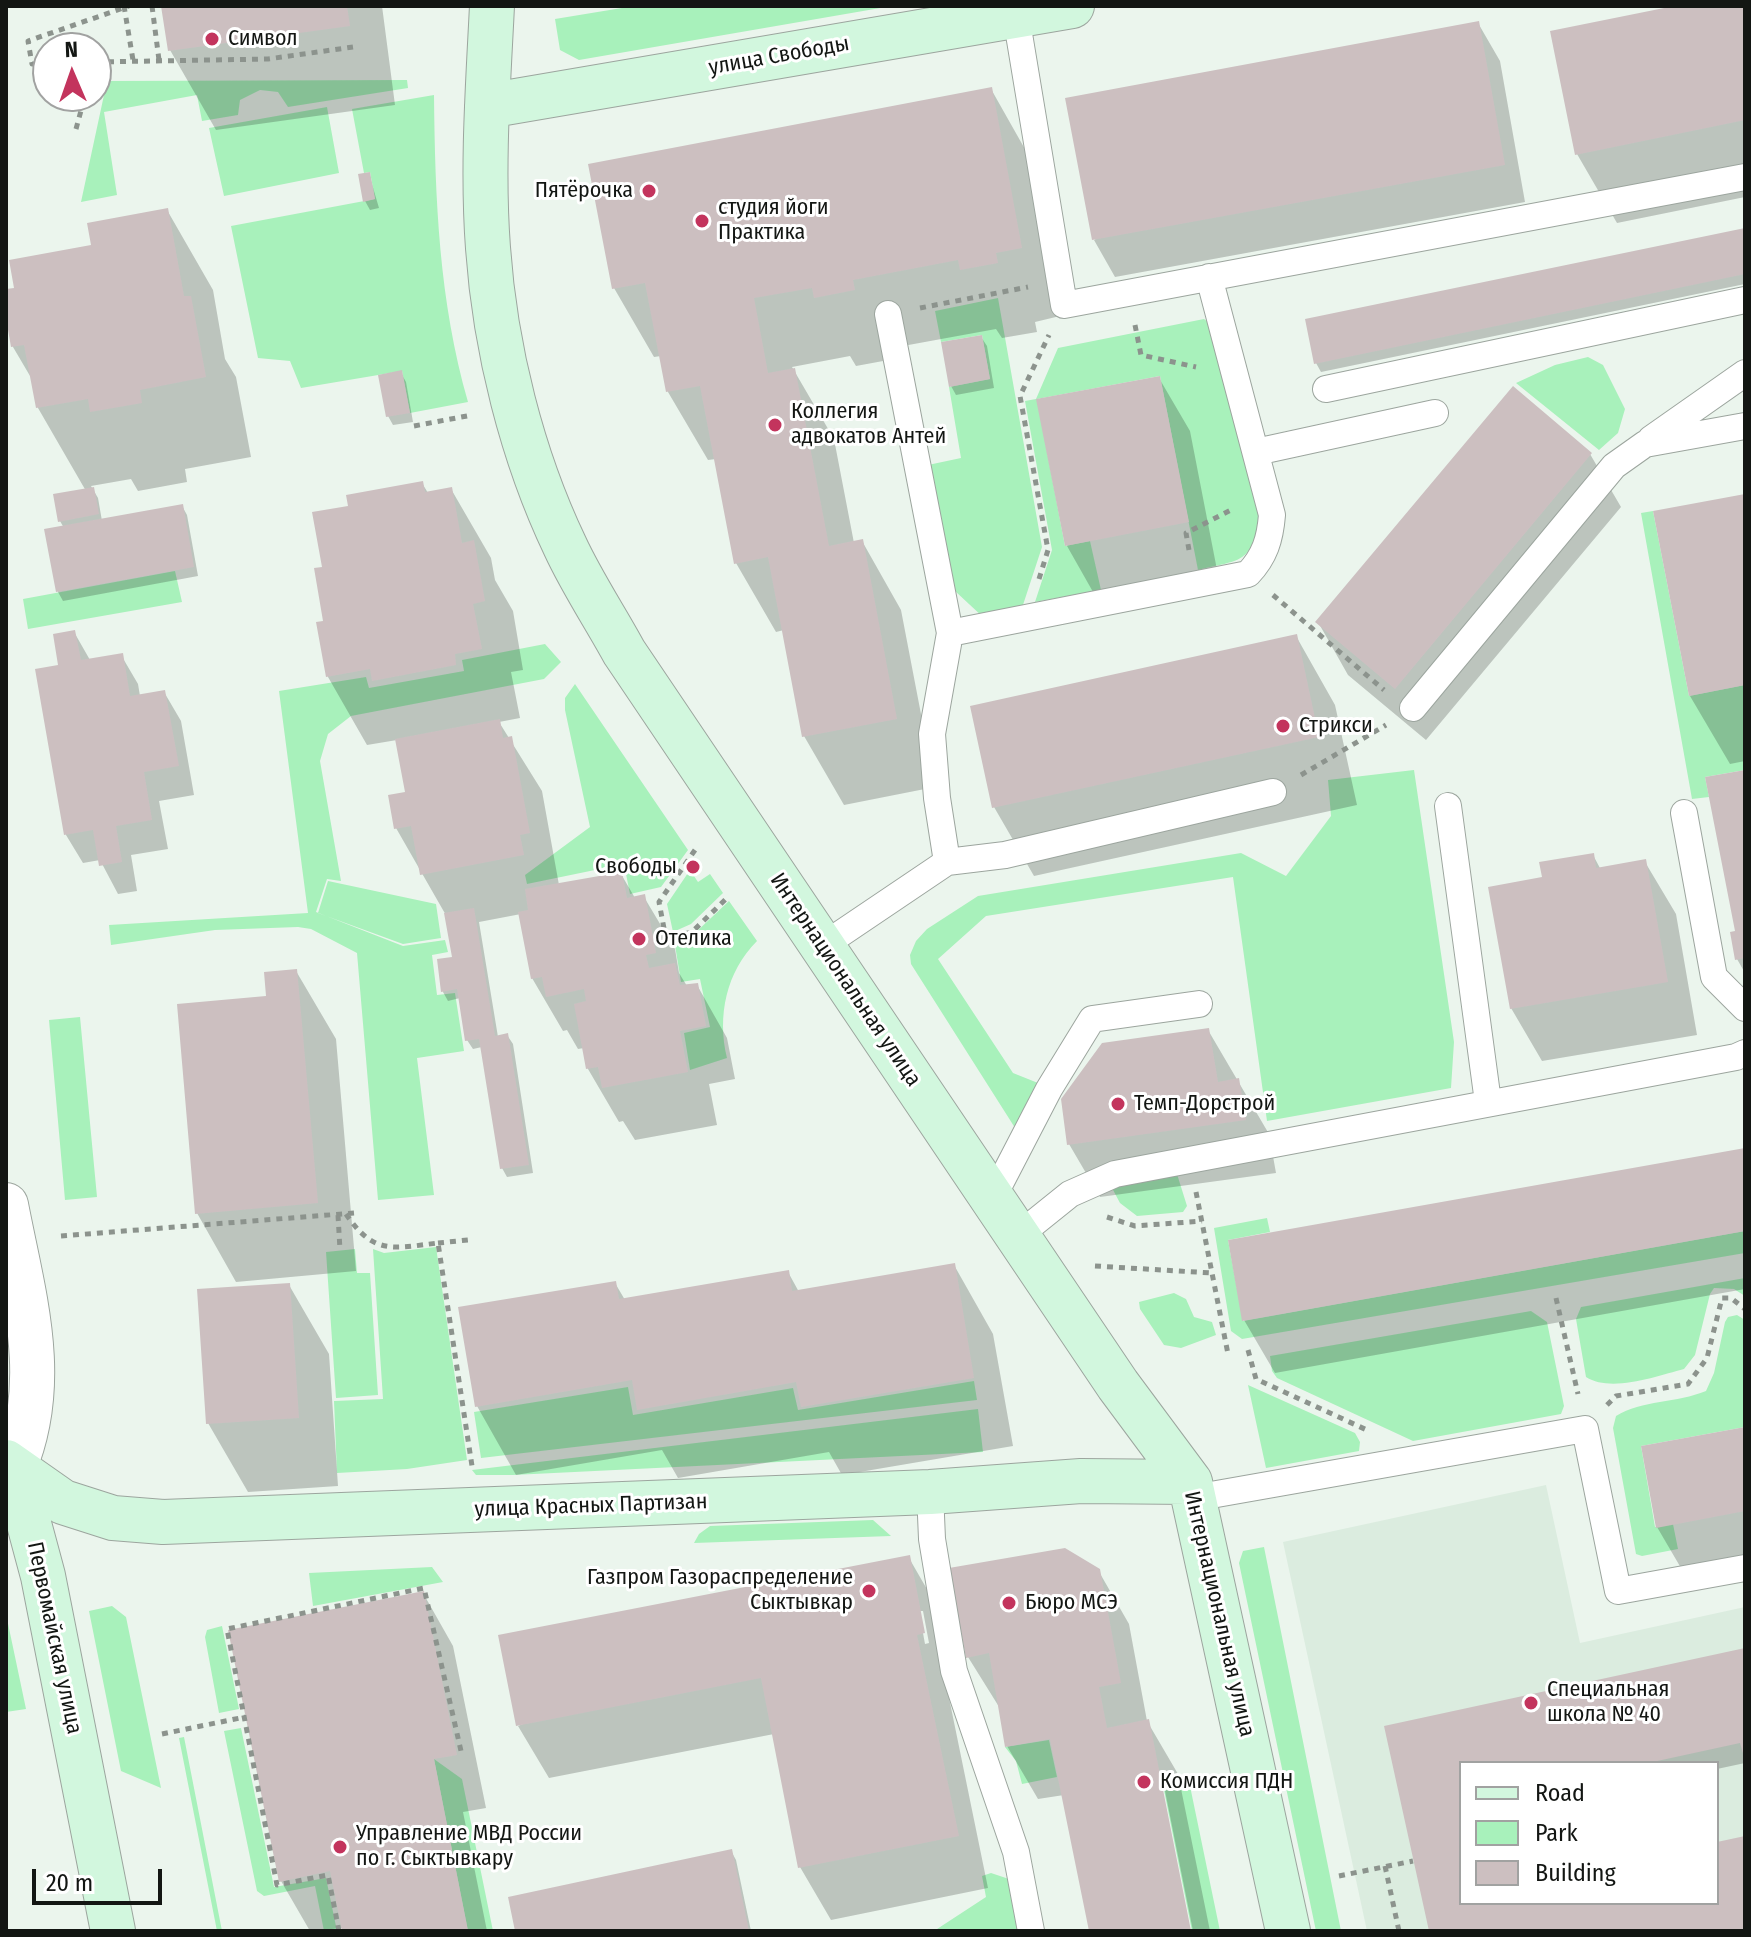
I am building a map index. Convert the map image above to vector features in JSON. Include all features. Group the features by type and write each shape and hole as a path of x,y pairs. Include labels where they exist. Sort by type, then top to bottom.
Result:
{"street":[{"name":"Интернациональная улица","path":"492,6 487,106 488,249 500,342 527,446 565,547 624,652 821,947 1192,1490 1288,1931"},
{"name":"улица Свободы","path":"487,106 1072,6"},
{"path":"6,1205 30,1331 34,1383 28,1435 10,1465"},
{"name":"улица Красных Партизан","path":"10,1465 63,1502 113,1518 163,1522 930,1492 1081,1481 1192,1490"},
{"name":"Первомайская улица","path":"10,1465 43,1576 113,1931"}],"lane":[{"path":"1016,16 1064,305 1745,177"},
{"path":"950,633 1248,574 1261,560 1271,534 1272,515 1209,277"},
{"path":"1326,389 1745,300"},
{"path":"888,314 950,633 932,734 937,798 947,862"},
{"path":"1411,710 1614,466 1745,373"},
{"path":"1256,452 1435,413"},
{"path":"1645,444 1745,426"},
{"path":"821,947 947,862 1005,855 1273,792"},
{"path":"1448,806 1488,1102"},
{"path":"1684,813 1714,977 1745,1008"},
{"path":"993,1197 1049,1089 1092,1019 1199,1004"},
{"path":"1019,1235 1070,1194 1115,1174 1745,1053"},
{"path":"1192,1490 1585,1429 1618,1591 1745,1568"},
{"path":"930,1492 932,1539 954,1671 1016,1852 1031,1931"}],"path":[{"path":"152,6 159,60"},
{"path":"54,32 126,7 133,60"},
{"path":"32,40 28,41 32,64"},
{"path":"112,61 268,59 353,47"},
{"path":"76,129 81,112"},
{"path":"888,314 1031,286"},
{"path":"1127,293 1141,355 1235,375"},
{"path":"1026,618 1048,550 1020,396 1064,305"},
{"path":"414,426 480,414"},
{"path":"1195,584 1186,533 1266,492"},
{"path":"1248,574 1411,710 1273,792"},
{"path":"695,850 659,902 666,939 692,932 729,896"},
{"path":"1190,1160 1228,1354"},
{"path":"61,1236 354,1213"},
{"path":"346,1214 362,1235 385,1249 468,1240"},
{"path":"338,1215 340,1250"},
{"path":"1096,1215 1135,1226 1202,1221"},
{"path":"438,1243 472,1466"},
{"path":"1095,1266 1212,1273"},
{"path":"1556,1298 1575,1390 1585,1403"},
{"path":"1603,1409 1616,1396 1688,1384 1707,1358 1722,1298 1731,1298 1745,1309"},
{"path":"1248,1350 1256,1379 1378,1435"},
{"path":"339,1931 328,1875 277,1885 227,1629 424,1588 461,1751"},
{"path":"162,1734 245,1717"},
{"path":"1339,1876 1413,1861"},
{"path":"1385,1866 1399,1931"}],"shaded area":[{"name":"Специальная школа № 40","path":"1546,1485 1580,1643 1745,1607 1745,1931 1367,1931 1283,1542"}],"green space":[{"path":"634,6 892,6 579,60 560,50 555,19"},
{"path":"407,80 408,88 288,107 278,92 260,90 240,100 238,115 202,121 197,95 112,111 112,81"},
{"path":"434,95 440,250 458,364 468,402 410,413 402,371 301,388 290,361 258,358 231,226 375,199 370,172 364,173 352,109"},
{"path":"327,107 339,173 224,196 209,128"},
{"path":"100,112 104,112 117,195 81,202"},
{"path":"998,298 1042,547 1021,611 984,618 955,591 928,465 961,458 949,387 990,379 982,335 941,342 935,311"},
{"path":"1204,319 1212,325 1263,520 1252,545 1241,558 1198,570 1160,376 1037,399 1065,546 1090,541 1101,590 1035,602 1052,550 1025,401 1036,399 1058,348"},
{"path":"1588,357 1603,365 1625,409 1618,433 1599,450 1516,383 1555,365"},
{"path":"1653,511 1689,696 1745,685 1745,770 1705,777 1709,797 1692,799 1641,513"},
{"path":"175,571 182,602 28,629 23,599"},
{"path":"545,644 561,662 544,679 351,716 328,734 320,761 341,881 327,879 316,912 403,946 445,940 448,952 432,955 437,995 455,993 464,1051 417,1058 434,1195 378,1200 357,953 311,929 298,927 215,930 111,945 109,925 308,913 279,691 366,677 369,688 464,671 462,660"},
{"path":"575,684 688,850 661,887 630,894 624,864 527,884 525,875 590,827 565,710 565,698"},
{"path":"1414,770 1454,1042 1451,1088 1267,1121 1233,877 986,916 938,959 1013,1073 1038,1083 1017,1131 911,964 910,955 916,941 927,929 978,896 1241,853 1286,876 1331,816 1328,780"},
{"path":"690,870 698,882 710,874 723,893 691,924 673,932 667,904"},
{"path":"328,881 436,904 441,938 403,944 318,913"},
{"path":"729,901 757,941 738,966 727,995 723,1026 727,1058 690,1070 684,1033 710,1027 700,979 681,982 674,939 694,934"},
{"path":"80,1017 97,1197 65,1200 49,1020"},
{"path":"1177,1174 1187,1206 1183,1212 1137,1216 1120,1203 1112,1188"},
{"path":"1267,1218 1270,1232 1228,1240 1243,1321 1745,1231 1745,1253 1242,1339 1231,1331 1214,1228"},
{"path":"436,1247 467,1460 407,1469 337,1473 334,1401 383,1399 373,1249 384,1253"},
{"path":"355,1249 357,1273 370,1273 378,1395 336,1398 326,1252"},
{"path":"1745,1278 1745,1296 1734,1289 1714,1288 1695,1355 1684,1369 1621,1383 1596,1382 1586,1377 1576,1319 1581,1307"},
{"path":"1174,1293 1186,1299 1194,1317 1212,1322 1216,1335 1181,1348 1164,1345 1140,1309 1139,1302"},
{"path":"1531,1311 1547,1322 1564,1406 1561,1414 1413,1441 1277,1378 1272,1371 1270,1356"},
{"path":"1737,1315 1745,1320 1745,1427 1641,1446 1655,1527 1673,1524 1678,1549 1642,1556 1636,1554 1613,1428 1616,1416 1637,1407 1706,1391 1714,1373 1725,1322 1728,1317"},
{"path":"974,1381 977,1400 481,1458 474,1412 628,1387 633,1415 793,1388 798,1410"},
{"path":"1248,1385 1355,1433 1360,1442 1359,1451 1266,1468"},
{"path":"978,1409 983,1452 513,1475 476,1475 472,1470"},
{"path":"873,1520 891,1536 694,1543 699,1534 710,1526"},
{"path":"1264,1547 1341,1931 1316,1931 1239,1563 1243,1551"},
{"path":"432,1567 443,1582 313,1606 309,1573"},
{"path":"112,1606 126,1617 161,1788 121,1771 89,1611"},
{"path":"6,1614 26,1709 6,1712"},
{"path":"222,1626 239,1709 219,1713 205,1637 207,1630"},
{"path":"241,1728 274,1887 326,1878 337,1931 324,1931 315,1886 264,1896 257,1891 224,1731"},
{"path":"184,1737 222,1931 217,1931 179,1738"},
{"path":"1049,1740 1057,1777 1022,1784 1016,1761 1005,1747"},
{"path":"434,1759 462,1779 493,1931 468,1931"},
{"path":"1190,1786 1220,1931 1192,1931 1164,1790"},
{"path":"991,1873 1012,1880 1022,1931 934,1931 986,1897 982,1876"}],"building":[{"name":"Символ","path":"161,6 347,6 350,26 168,51"},
{"path":"1674,6 1745,6 1745,120 1575,155 1550,31"},
{"path":"1479,21 1505,165 1092,240 1065,98"},
{"path":"992,87 1022,248 996,253 998,263 960,270 958,260 853,280 855,290 814,298 812,288 754,298 768,373 795,368 829,546 863,539 897,719 802,737 768,557 734,564 700,386 666,392 645,283 612,289 588,164"},
{"path":"370,172 375,199 363,202 358,174"},
{"path":"168,208 184,296 191,296 206,377 140,390 142,403 90,412 88,399 36,408 24,345 11,347 6,318 6,289 14,288 9,260 91,245 87,223"},
{"path":"1745,228 1745,274 1314,364 1305,319"},
{"path":"982,335 990,379 949,387 941,342"},
{"path":"402,370 410,413 386,417 378,375"},
{"path":"1160,376 1189,522 1065,546 1036,399"},
{"path":"1513,386 1592,453 1395,689 1315,622"},
{"path":"423,481 425,492 452,487 462,543 474,540 485,601 473,604 482,649 455,654 456,665 372,681 370,669 326,677 316,622 323,621 314,568 322,567 312,512 348,506 346,495"},
{"path":"94,487 99,514 58,522 53,494"},
{"path":"1745,494 1745,685 1689,696 1653,511"},
{"path":"183,504 194,567 56,592 44,529"},
{"path":"75,630 81,660 123,653 130,696 165,690 179,766 144,772 152,820 116,826 122,862 99,866 93,830 64,835 35,669 58,665 53,634"},
{"path":"1297,634 1319,737 992,808 970,706"},
{"path":"500,719 503,738 512,736 530,833 520,835 524,855 420,875 411,826 394,829 388,795 405,792 395,739"},
{"path":"1745,770 1745,958 1735,960 1730,932 1735,931 1705,777"},
{"path":"1594,853 1596,868 1646,859 1668,982 1510,1009 1488,887 1542,877 1539,862"},
{"path":"622,872 627,898 645,894 656,953 646,955 649,968 675,963 680,985 698,983 706,1026 680,1031 688,1072 602,1088 598,1067 586,1069 574,1004 586,1001 584,989 546,997 542,977 531,979 518,912 528,910 525,889"},
{"path":"474,908 495,1036 508,1033 529,1165 500,1169 479,1039 465,1041 457,989 441,992 437,959 452,957 444,913"},
{"path":"297,969 318,1203 195,1214 177,1004 266,996 264,972"},
{"path":"1209,1028 1218,1082 1239,1078 1246,1120 1067,1145 1061,1099 1102,1043"},
{"path":"1745,1148 1745,1231 1242,1321 1228,1240"},
{"path":"955,1263 974,1378 801,1407 796,1382 637,1410 632,1380 475,1407 458,1307 616,1281 619,1299 789,1270 792,1291"},
{"path":"290,1283 299,1418 206,1424 197,1289"},
{"path":"1745,1427 1745,1511 1656,1528 1641,1446"},
{"path":"1065,1548 1100,1569 1121,1683 1099,1687 1107,1728 1149,1719 1191,1931 1089,1931 1050,1739 1005,1747 989,1653 966,1658 949,1568"},
{"path":"910,1555 925,1633 917,1635 959,1836 798,1868 761,1678 516,1726 498,1635"},
{"path":"424,1591 457,1755 434,1759 468,1931 342,1931 330,1871 279,1882 228,1630"},
{"path":"1745,1648 1745,1760 1740,1743 1657,1761 1459,1761 1459,1905 1719,1905 1719,1842 1745,1836 1745,1931 1429,1931 1384,1726"},
{"path":"732,1849 749,1931 515,1931 508,1897"}],"place":[{"name":"Символ","path":"212,39"},
{"name":"Пятёрочка","path":"649,191"},
{"name":"студия йоги Практика","path":"702,221"},
{"name":"Коллегия адвокатов Антей","path":"775,425"},
{"name":"Стрикси","path":"1283,726"},
{"name":"Свободы","path":"693,867"},
{"name":"Отелика","path":"639,939"},
{"name":"Темп-Дорстрой","path":"1118,1104"},
{"name":"Газпром Газораспределение Сыктывкар","path":"869,1591"},
{"name":"Бюро МСЭ","path":"1009,1603"},
{"name":"Специальная школа № 40","path":"1531,1703"},
{"name":"Комиссия ПДН","path":"1144,1782"},
{"name":"Управление МВД России по г. Сыктывкару","path":"340,1847"}]}
